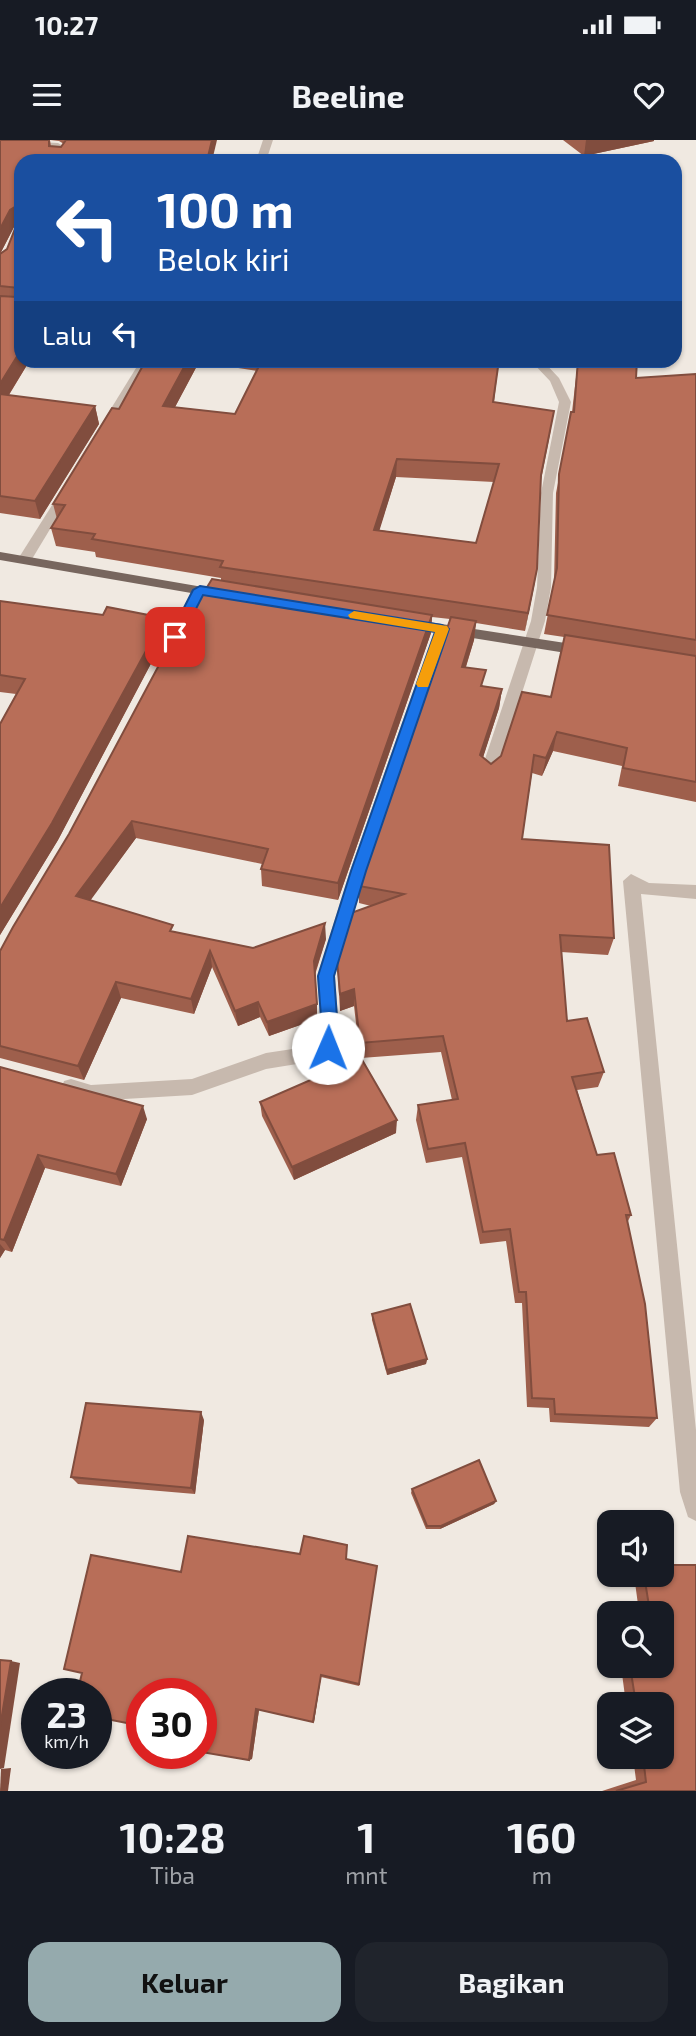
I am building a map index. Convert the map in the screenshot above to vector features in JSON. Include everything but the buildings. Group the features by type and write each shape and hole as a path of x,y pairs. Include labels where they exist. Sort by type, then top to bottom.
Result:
{"main road":[{"path":"0,556 240,597"},
{"path":"388,620 606,654"}],"street":[{"path":"0,142 58,146 61,154"},
{"path":"96,442 142,368"},
{"path":"488,774 538,621 544,587 547,493 565,402 555,380 543,368"},
{"path":"25,559 75,478"},
{"path":"168,651 200,590"},
{"path":"52,1082 91,1093 192,1087 267,1061 327,1052 330,1031 326,976 358,871 442,629"},
{"path":"696,892 646,889 631,881 685,1436 696,1510"}],"slow traffic":[{"path":"354,615 442,629 423,684"}],"route":[{"path":"175,637 200,590 442,629 358,871 326,976 330,1031 328,1048"}]}
